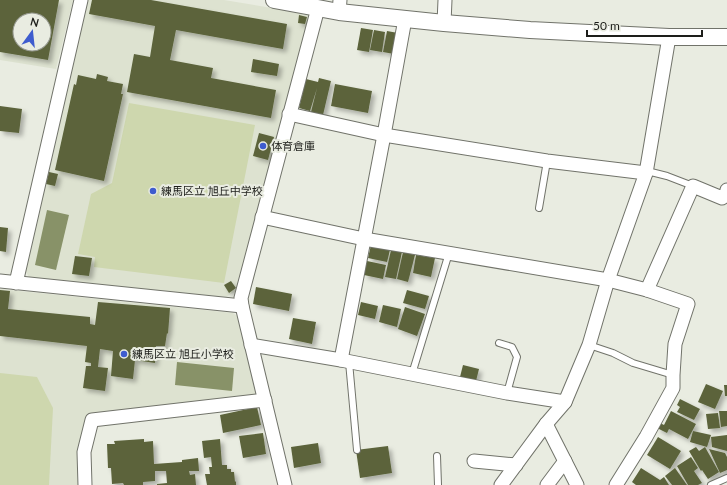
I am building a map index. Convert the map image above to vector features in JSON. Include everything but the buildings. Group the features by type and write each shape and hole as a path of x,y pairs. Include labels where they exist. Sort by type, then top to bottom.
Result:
{"street":[{"path":"16,282 81,0"},
{"path":"274,0 318,8 340,6 405,19 444,23 530,30 669,37 727,37"},
{"path":"444,23 446,0"},
{"path":"285,485 241,298 318,8"},
{"path":"345,361 364,239 405,19"},
{"path":"501,485 564,402 589,345 608,280 647,172 669,37"},
{"path":"289,114 384,135 547,161 647,172"},
{"path":"647,290 692,186 722,198 727,193"},
{"path":"262,217 364,239 608,280 647,290 688,304 675,344 673,388 646,437 616,485"},
{"path":"0,281 242,306"},
{"path":"251,345 345,361 507,393 564,402"},
{"path":"85,485 84,452 92,420 265,400"},
{"path":"546,424 577,485"},
{"path":"474,461 516,466"},
{"path":"547,485 565,461"}],"lane":[{"path":"539,208 547,161"},
{"path":"647,172 667,176 692,186"},
{"path":"412,374 449,254"},
{"path":"499,344 512,347 516,357 507,393"},
{"path":"589,345 613,353 633,363 673,375"},
{"path":"345,361 357,450"},
{"path":"437,456 438,485"},
{"path":"711,485 727,478"}],"shaded area":[{"path":"0,0 73,0 56,69 0,60"},
{"name":"練馬区立 旭丘中学校","path":"86,0 224,0 308,14 310,19 238,290 226,297 29,277 24,269"},
{"path":"129,103 255,125 224,283 94,267 95,257 78,254 91,194 112,183"},
{"path":"47,210 69,215 56,270 35,265"},
{"name":"練馬区立 旭丘小学校","path":"0,289 233,313 240,318 257,391 254,396 89,416 81,485 0,485"},
{"path":"177,362 234,368 232,391 175,385"},
{"path":"0,373 37,377 53,408 49,485 0,485"}],"place":[{"name":"体育倉庫","path":"263,146"},
{"name":"練馬区立 旭丘中学校","path":"153,191"},
{"name":"練馬区立 旭丘小学校","path":"124,354"}]}
